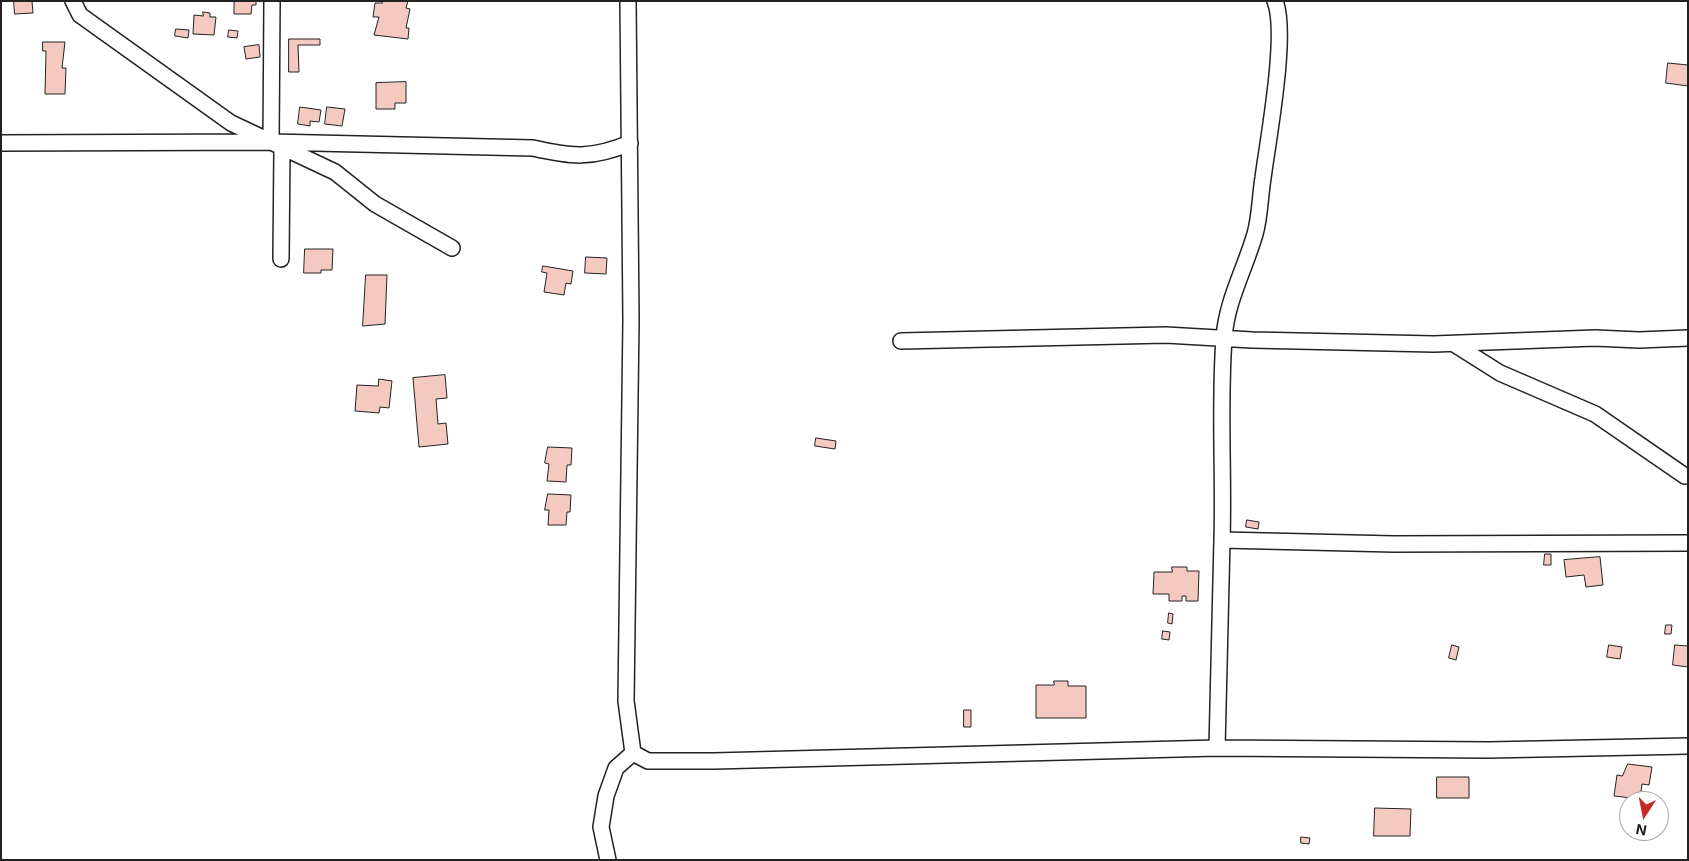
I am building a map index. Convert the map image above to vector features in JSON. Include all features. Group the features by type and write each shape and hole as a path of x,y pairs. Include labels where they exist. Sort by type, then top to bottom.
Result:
{"street":[{"path":"73,1 80,15 231,123 335,172 375,204 452,248"},
{"path":"272,1 280,259"},
{"path":"628,1 631,320 626,700 633,753"},
{"path":"1217,748 1224,475 1221,385 1224,338 1235,288 1255,233 1276,70 1278,34 1275,1"},
{"path":"1,143 533,148 568,156 609,152 630,143"},
{"path":"901,341 1166,335 1454,344 1595,338 1640,340 1688,338"},
{"path":"1454,344 1500,373 1595,414 1685,476"},
{"path":"1222,540 1394,544 1688,544"},
{"path":"633,753 648,761 704,761 1217,748 1489,750 1688,746"},
{"path":"608,860 601,827 606,796 616,768 633,753"}],"building":[{"path":"14,1 32,1 33,13 15,14"},
{"path":"234,1 256,1 256,5 252,5 251,14 234,14"},
{"path":"383,1 408,1 406,8 410,9 406,28 409,28 408,39 374,35 379,17 373,17 375,3 382,3"},
{"path":"203,12 210,13 210,17 216,17 214,35 193,34 194,15 203,16"},
{"path":"176,29 189,30 188,38 175,36"},
{"path":"229,30 238,31 237,38 228,37"},
{"path":"289,39 320,39 320,45 298,45 299,72 289,72"},
{"path":"43,42 65,42 62,68 66,68 65,94 45,94 46,51 43,51"},
{"path":"259,45 260,57 246,59 244,47"},
{"path":"1668,63 1688,65 1688,86 1666,83"},
{"path":"406,82 406,103 395,103 395,109 376,109 376,83"},
{"path":"300,107 321,110 319,122 310,121 310,126 298,124"},
{"path":"327,107 345,109 342,126 325,124"},
{"path":"305,249 333,249 332,270 321,270 321,273 304,273"},
{"path":"586,257 607,258 606,274 585,273"},
{"path":"543,266 573,271 571,284 566,283 564,295 544,292 547,273 542,272"},
{"path":"366,275 387,275 385,324 363,326"},
{"path":"445,375 447,398 436,399 438,424 446,423 448,444 419,447 413,378"},
{"path":"379,379 392,381 389,408 380,407 379,413 355,411 357,385 378,386"},
{"path":"816,438 836,441 835,449 815,446"},
{"path":"548,447 572,448 571,465 567,465 566,482 547,481 549,464 545,463"},
{"path":"548,494 571,495 570,512 567,512 566,525 548,525 549,510 545,510"},
{"path":"1247,520 1259,522 1258,529 1246,527"},
{"path":"1545,554 1551,554 1551,565 1544,565"},
{"path":"1600,557 1603,585 1586,587 1584,575 1566,577 1564,560"},
{"path":"1172,567 1187,567 1187,571 1199,571 1198,601 1186,601 1186,596 1182,596 1182,601 1169,601 1169,594 1153,594 1154,572 1172,572"},
{"path":"1169,613 1173,614 1172,624 1168,623"},
{"path":"1666,625 1672,625 1671,634 1665,634"},
{"path":"1163,631 1170,632 1169,640 1162,639"},
{"path":"1452,645 1459,647 1456,660 1449,658"},
{"path":"1609,645 1622,647 1620,659 1607,657"},
{"path":"1675,645 1688,646 1688,667 1673,665"},
{"path":"1054,681 1068,681 1068,686 1086,686 1086,718 1036,718 1036,685 1054,685"},
{"path":"964,710 971,710 971,727 964,727"},
{"path":"1628,764 1652,767 1649,785 1642,784 1641,791 1619,791 1619,797 1614,796 1617,775 1622,776"},
{"path":"1437,777 1469,777 1469,798 1437,798"},
{"path":"1375,808 1411,809 1410,836 1374,836"},
{"path":"1301,837 1310,838 1309,844 1301,843"}]}
